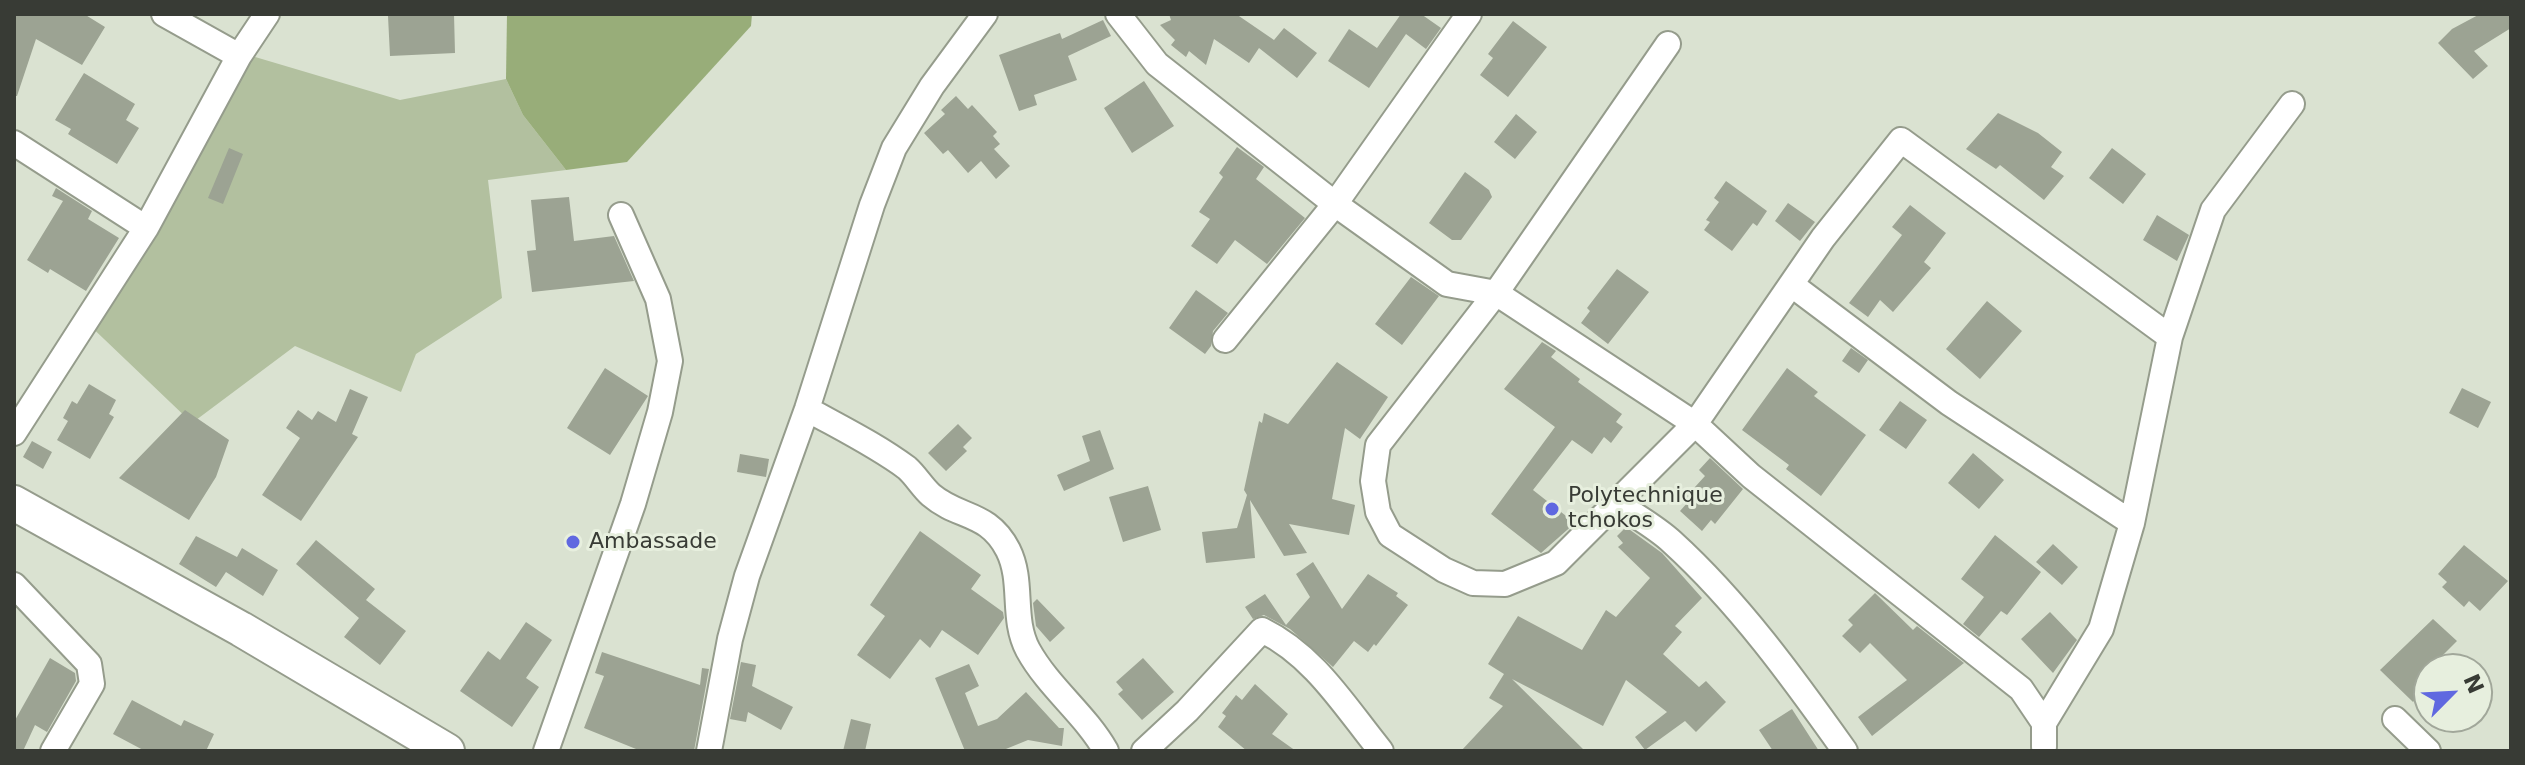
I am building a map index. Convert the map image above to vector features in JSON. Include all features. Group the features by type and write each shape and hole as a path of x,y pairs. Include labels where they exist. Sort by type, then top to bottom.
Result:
{"main road":[{"path":"14,503 241,629 447,751"},
{"path":"14,525 407,751"}],"street":[{"path":"164,14 239,56"},
{"path":"14,433 146,228 239,56 267,14"},
{"path":"709,751 724,668 747,576 807,409 872,205 894,148 932,86 985,14"},
{"path":"1118,14 1157,64 1335,204 1447,284 1496,293 1695,424 1751,476 2021,689 2044,743"},
{"path":"1225,340 1335,204 1469,14"},
{"path":"1668,44 1496,293 1378,445 1373,481 1378,512 1390,535 1444,570 1473,583 1505,584 1556,563 1695,424 1823,238 1901,140 2170,337"},
{"path":"2044,743 2101,629 2132,523 2170,337 2213,210 2292,104"},
{"path":"14,143 146,228"},
{"path":"546,751 633,504 660,412 670,361 658,299 621,215"},
{"path":"1792,285 1949,403 2132,523"},
{"path":"807,409 876,447 910,471 932,496 983,520 995,529 1009,551 1016,577 1017,620 1022,639 1036,663 1106,751"},
{"path":"1617,503 1671,541 1725,598 1787,672 1845,751"},
{"path":"14,585 89,664 92,684 53,751"},
{"path":"1144,751 1187,711 1262,630 1283,640 1325,680 1381,751"},
{"path":"2395,719 2428,751"}],"green space":[{"path":"507,14 752,14 751,26 627,162 566,170 523,115 506,79"},
{"path":"235,51 400,100 506,79 523,115 566,170 488,180 502,298 416,354 401,392 295,346 192,423 82,318 200,106"}],"building":[{"path":"14,14 84,14 105,27 82,65 36,39 17,96 14,96"},
{"path":"454,14 455,53 390,56 388,16"},
{"path":"1169,14 1236,14 1274,40 1284,28 1317,53 1297,78 1259,48 1249,63 1214,39 1206,65 1189,51 1186,57 1171,45 1175,40 1160,25 1171,20"},
{"path":"1401,14 1421,14 1441,28 1426,49 1406,34 1369,88 1328,61 1349,29 1377,48"},
{"path":"2480,14 2511,14 2511,28 2474,51 2488,66 2473,79 2438,43 2452,29"},
{"path":"1103,20 1111,36 1068,56 1077,80 1034,95 1037,105 1019,111 999,55 1060,33 1062,39"},
{"path":"1513,21 1547,47 1508,97 1480,75 1493,58 1488,54"},
{"path":"84,73 135,104 126,120 139,128 117,164 68,134 71,129 55,120"},
{"path":"1144,81 1174,126 1132,153 1104,108"},
{"path":"956,96 968,109 972,105 997,132 993,136 1000,144 994,149 1010,166 996,179 981,161 968,173 948,150 943,154 924,133 945,114 941,110"},
{"path":"1998,113 2038,133 2062,152 2051,167 2064,176 2044,200 2000,165 1996,169 1966,149"},
{"path":"1516,114 1537,132 1515,159 1494,142"},
{"path":"1237,147 1264,167 1256,179 1305,218 1267,264 1235,240 1217,264 1191,246 1210,219 1199,212 1223,177 1219,173"},
{"path":"229,148 243,154 223,204 208,198"},
{"path":"2112,148 2146,174 2123,204 2089,178"},
{"path":"1465,172 1489,190 1492,197 1461,240 1452,240 1429,223"},
{"path":"1726,181 1767,211 1757,226 1753,223 1732,251 1704,230 1710,222 1706,220 1719,202 1714,198"},
{"path":"56,188 92,211 88,219 119,238 86,291 50,269 48,273 27,260 63,201 52,196"},
{"path":"569,197 574,241 614,236 634,281 532,292 527,251 536,250 531,200"},
{"path":"1788,203 1815,222 1800,241 1775,221"},
{"path":"1910,205 1946,233 1924,262 1931,268 1893,312 1880,300 1868,317 1849,303 1902,235 1892,227"},
{"path":"2157,215 2189,235 2177,261 2143,240"},
{"path":"1617,269 1649,292 1608,344 1581,323 1590,311 1587,308"},
{"path":"1411,277 1439,296 1402,345 1375,324"},
{"path":"1196,290 1228,313 1213,331 1211,346 1205,354 1169,328"},
{"path":"1987,301 2022,331 1980,379 1946,349"},
{"path":"1542,342 1556,351 1551,357 1580,379 1578,382 1622,414 1616,422 1623,427 1611,443 1604,437 1592,454 1572,440 1533,490 1575,523 1541,553 1491,514 1555,427 1504,389"},
{"path":"1851,348 1868,360 1859,373 1842,361"},
{"path":"1337,362 1388,397 1360,439 1345,428 1332,499 1355,505 1349,535 1289,524 1307,553 1284,556 1250,500 1255,558 1206,563 1202,532 1237,528 1247,495 1244,490 1259,421 1262,423 1264,413 1288,424"},
{"path":"605,368 648,396 610,455 567,428"},
{"path":"1787,368 1818,392 1814,396 1866,435 1821,496 1786,469 1789,465 1742,430"},
{"path":"89,384 116,400 109,414 114,417 90,459 57,440 68,421 63,418 72,401 77,404"},
{"path":"2462,388 2491,402 2478,428 2449,413"},
{"path":"350,389 368,397 352,434 358,437 301,521 262,495 300,438 286,428 298,410 312,420 318,411 336,422"},
{"path":"1900,401 1927,420 1906,449 1879,430"},
{"path":"185,410 229,440 216,477 189,520 119,478"},
{"path":"958,424 972,438 963,447 967,451 946,471 928,453"},
{"path":"1100,430 1114,469 1064,491 1057,475 1090,461 1082,436"},
{"path":"32,441 52,452 43,469 23,457"},
{"path":"1973,453 2004,480 1979,509 1948,483"},
{"path":"740,454 769,459 766,477 737,472"},
{"path":"1710,458 1743,489 1715,524 1711,520 1702,531 1680,511 1688,502 1684,499 1705,476 1699,470"},
{"path":"1148,486 1161,530 1123,542 1109,497"},
{"path":"1626,527 1662,553 1702,598 1675,626 1682,632 1663,654 1699,687 1706,681 1726,702 1696,732 1685,721 1645,750 1635,737 1667,712 1626,680 1603,726 1512,679 1585,751 1461,751 1503,706 1489,698 1504,674 1488,664 1518,616 1582,650 1606,610 1616,617 1650,578 1618,547 1623,543 1617,536"},
{"path":"920,531 981,575 971,589 1003,612 1004,618 978,655 942,630 930,648 920,639 890,679 857,655 885,616 870,605"},
{"path":"1995,535 2041,572 2007,615 2001,611 1979,637 1963,624 1984,597 1961,579"},
{"path":"196,536 237,557 242,548 278,570 263,596 226,572 216,587 179,564"},
{"path":"316,540 375,589 366,600 406,631 380,665 344,637 359,618 296,564"},
{"path":"2053,544 2078,567 2062,585 2036,562"},
{"path":"2464,545 2508,581 2480,611 2469,601 2464,607 2442,587 2447,582 2438,574"},
{"path":"1313,562 1342,609 1368,574 1398,593 1396,596 1408,605 1376,646 1374,644 1368,652 1354,641 1333,667 1290,629 1264,615 1253,619 1245,607 1265,594 1286,625 1310,597 1296,574"},
{"path":"1875,593 1913,630 1917,626 1964,663 1872,736 1858,717 1907,680 1870,643 1860,653 1842,636 1853,625 1848,620"},
{"path":"1037,599 1065,628 1050,642 1036,626 1033,603"},
{"path":"2050,612 2077,640 2053,673 2021,639"},
{"path":"2433,619 2457,641 2445,653 2413,653 2413,702 2380,670"},
{"path":"526,622 552,640 526,678 539,687 512,727 460,691 488,651 500,660"},
{"path":"602,652 700,685 702,668 709,669 694,751 641,751 584,728 604,676 595,673"},
{"path":"50,658 75,673 76,681 47,732 35,725 23,751 14,751 14,722"},
{"path":"1143,658 1174,692 1142,720 1118,694 1123,690 1116,682"},
{"path":"741,662 756,665 752,686 793,707 781,730 748,712 746,722 730,719"},
{"path":"969,664 979,686 965,693 978,726 997,719 1026,692 1059,728 1064,728 1062,746 1028,740 1001,751 965,751 935,678"},
{"path":"1255,684 1288,714 1272,734 1296,751 1247,751 1218,727 1226,716 1222,713 1236,695 1242,700"},
{"path":"132,700 181,726 184,720 214,734 206,751 145,751 113,734"},
{"path":"1792,709 1819,751 1773,751 1759,730"},
{"path":"851,719 871,724 865,751 843,751"}],"place":[{"name":"Polytechnique tchokos","path":"1552,509"},
{"name":"Ambassade","path":"573,542"}]}
